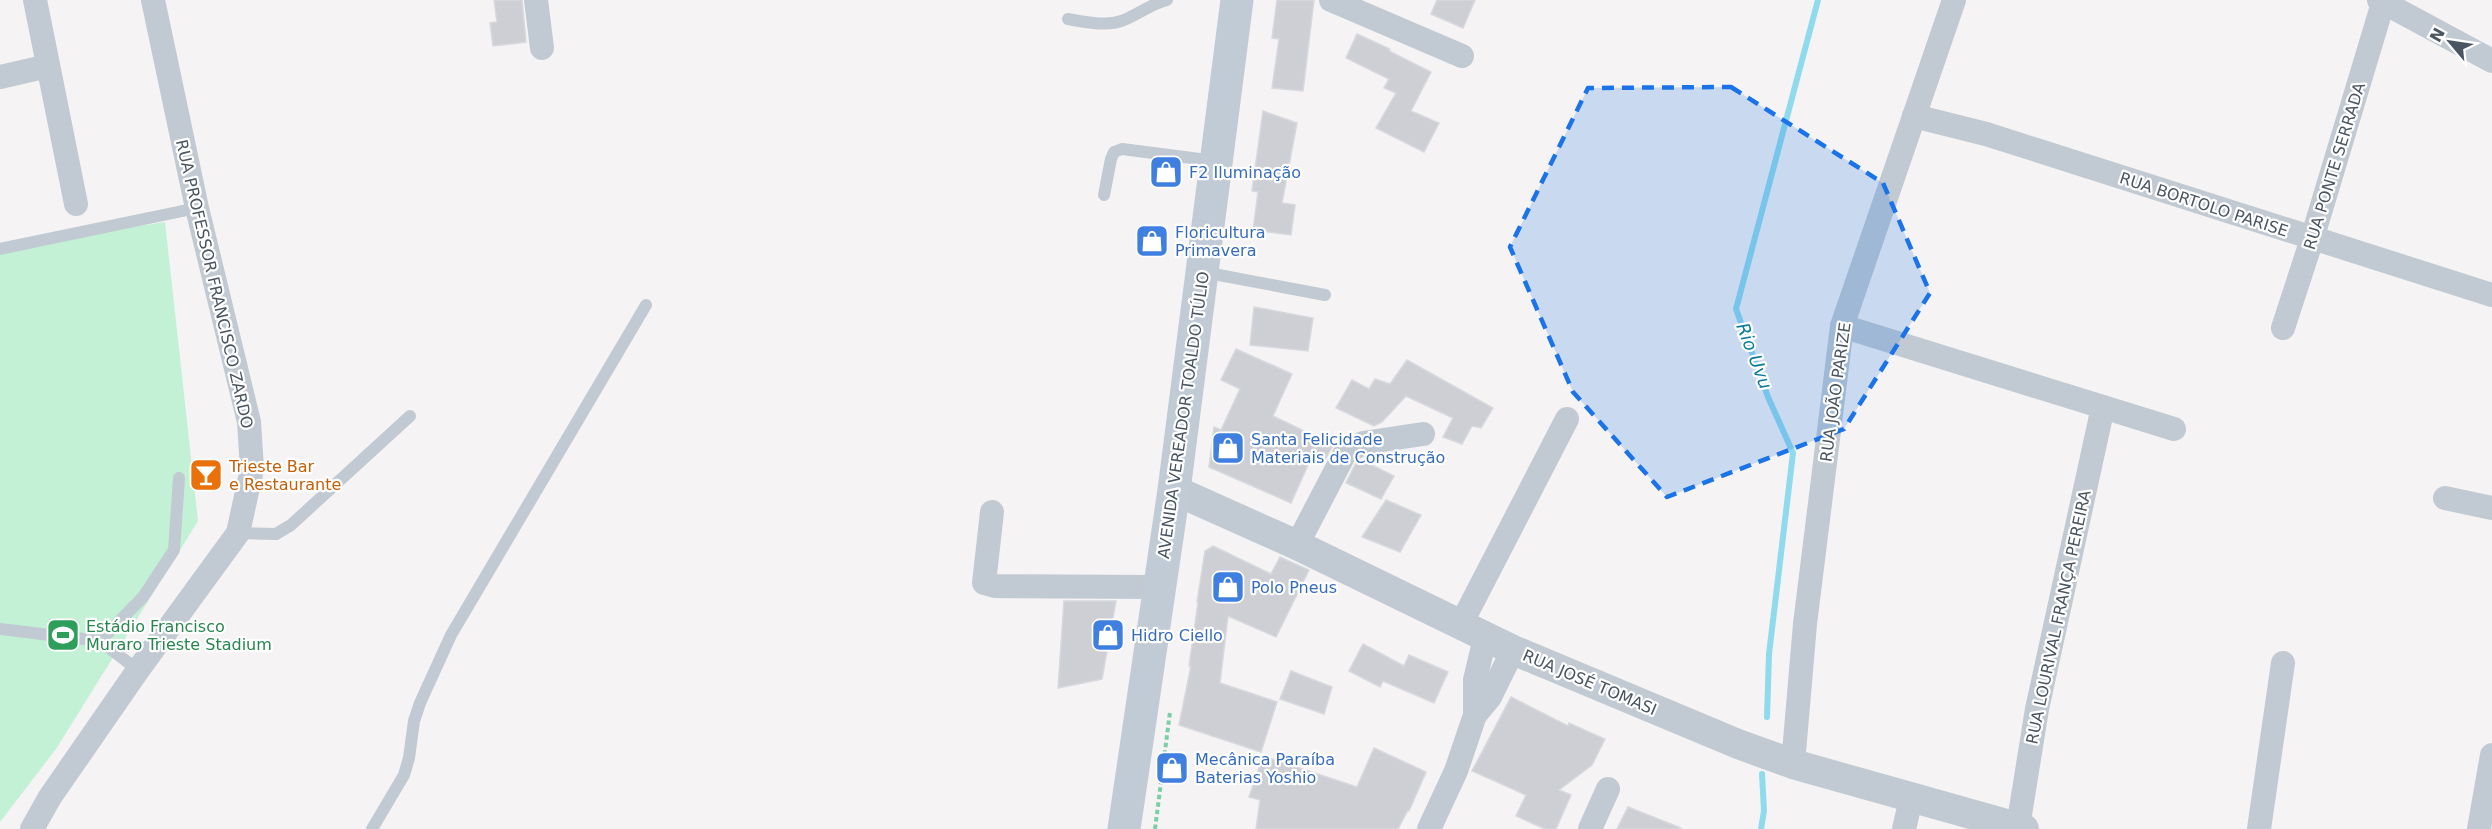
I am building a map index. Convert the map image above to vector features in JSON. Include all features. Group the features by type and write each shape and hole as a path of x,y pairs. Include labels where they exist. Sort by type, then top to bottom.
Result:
{"main road":[{"name":"AVENIDA VEREADOR TOALDO TÚLIO","path":"1124,829 1174,490 1237,0"}],"street":[{"path":"36,0 76,204"},
{"name":"RUA PROFESSOR FRANCISCO ZARDO","path":"32,829 50,797 138,670 238,533 252,469 249,422 197,208 153,0"},
{"path":"536,0 542,48"},
{"path":"1331,0 1462,56"},
{"name":"RUA JOÃO PARIZE","path":"1793,764 1805,624 1842,326 1954,0"},
{"path":"2381,1 2492,61"},
{"name":"RUA PONTE SERRADA","path":"2283,328 2313,239 2381,1"},
{"path":"0,77 48,66"},
{"name":"RUA BORTOLO PARISE","path":"1914,116 1986,134 2492,295"},
{"path":"1842,326 2174,429"},
{"name":"RUA LOURIVAL FRANÇA PEREIRA","path":"2021,828 2037,709 2103,407"},
{"path":"1429,829 1456,771 1475,715 1473,632 1567,419"},
{"path":"1297,545 1345,453 1363,443 1423,434"},
{"name":"RUA JOSÉ TOMASI","path":"1174,490 1297,545 1473,632 1738,744 1793,764 1911,799 2021,828"},
{"path":"2445,498 2492,508"},
{"path":"992,512 984,583 995,586 1159,587"},
{"path":"1475,715 1490,697 1513,650"},
{"path":"2259,829 2283,663"},
{"path":"2479,829 2492,755"},
{"path":"1590,829 1608,789"},
{"path":"1904,829 1911,799"}],"lane":[{"path":"1068,19 1093,23 1122,21 1156,3 1167,0"},
{"path":"1104,195 1111,159 1114,152 1122,149 1216,161"},
{"path":"0,249 197,208"},
{"path":"1202,272 1325,294"},
{"path":"372,829 404,775 409,758 414,721 420,703 451,635 646,305"},
{"path":"238,533 276,534 291,525 411,416"},
{"path":"100,641 142,597 174,550 179,478"},
{"path":"0,629 100,641 138,670"}],"highlighted area":[{"path":"1731,87 1883,183 1930,293 1844,429 1667,497 1573,392 1510,247 1588,88"}],"green space":[{"name":"Estádio Francisco Muraro Trieste Stadium","path":"165,222 198,521 56,749 0,822 0,247"}],"building":[{"path":"494,0 522,0 526,42 493,46 490,23 497,22"},
{"path":"1277,0 1314,0 1303,91 1272,88 1279,39 1272,38"},
{"path":"1437,0 1475,0 1463,28 1431,14"},
{"path":"1357,34 1431,72 1411,111 1439,123 1424,152 1376,128 1396,93 1384,88 1389,79 1346,58"},
{"path":"1263,111 1297,123 1282,203 1295,205 1291,235 1253,230 1258,192 1252,191"},
{"path":"1254,307 1313,318 1308,351 1250,345"},
{"path":"1236,349 1292,374 1273,416 1333,445 1325,460 1313,454 1291,503 1209,467 1214,427 1221,430 1240,389 1221,380"},
{"path":"1407,360 1493,408 1481,428 1472,426 1462,444 1443,437 1453,418 1406,396 1382,422 1374,426 1336,408 1352,380 1369,389 1375,379 1390,384"},
{"path":"1362,460 1394,476 1381,499 1346,483 1356,463"},
{"path":"1386,500 1421,515 1400,552 1362,537"},
{"path":"1213,546 1271,574 1280,557 1309,570 1276,637 1228,616 1220,683 1277,702 1261,752 1179,725 1191,666 1189,666 1205,551"},
{"path":"1064,601 1116,601 1102,679 1058,688"},
{"path":"1363,644 1404,666 1409,655 1448,672 1434,703 1383,681 1380,687 1349,671"},
{"path":"1291,671 1332,687 1324,714 1280,699"},
{"path":"1511,697 1568,726 1569,723 1605,739 1592,765 1559,790 1571,795 1556,829 1545,829 1516,816 1526,795 1472,771"},
{"path":"1374,748 1426,772 1409,811 1398,829 1256,829 1260,800 1249,797 1263,756 1357,787"},
{"path":"1628,807 1681,828 1681,829 1617,829"}],"waterway":[{"name":"Rio Uvu","path":"1767,717 1769,654 1793,453 1768,397 1736,309 1818,0"},
{"name":"Rio Uvu","path":"1761,829 1764,811 1762,774"}],"place":[{"name":"F2 Iluminação","path":"1166,172"},
{"name":"Floricultura Primavera","path":"1152,241"},
{"name":"Santa Felicidade Materiais de Construção","path":"1228,448"},
{"name":"Trieste Bar e Restaurante","path":"206,475"},
{"name":"Polo Pneus","path":"1228,587"},
{"name":"Estádio Francisco Muraro Trieste Stadium","path":"63,635"},
{"name":"Hidro Ciello","path":"1108,635"},
{"name":"Mecânica Paraíba Baterias Yoshio","path":"1172,768"}]}
